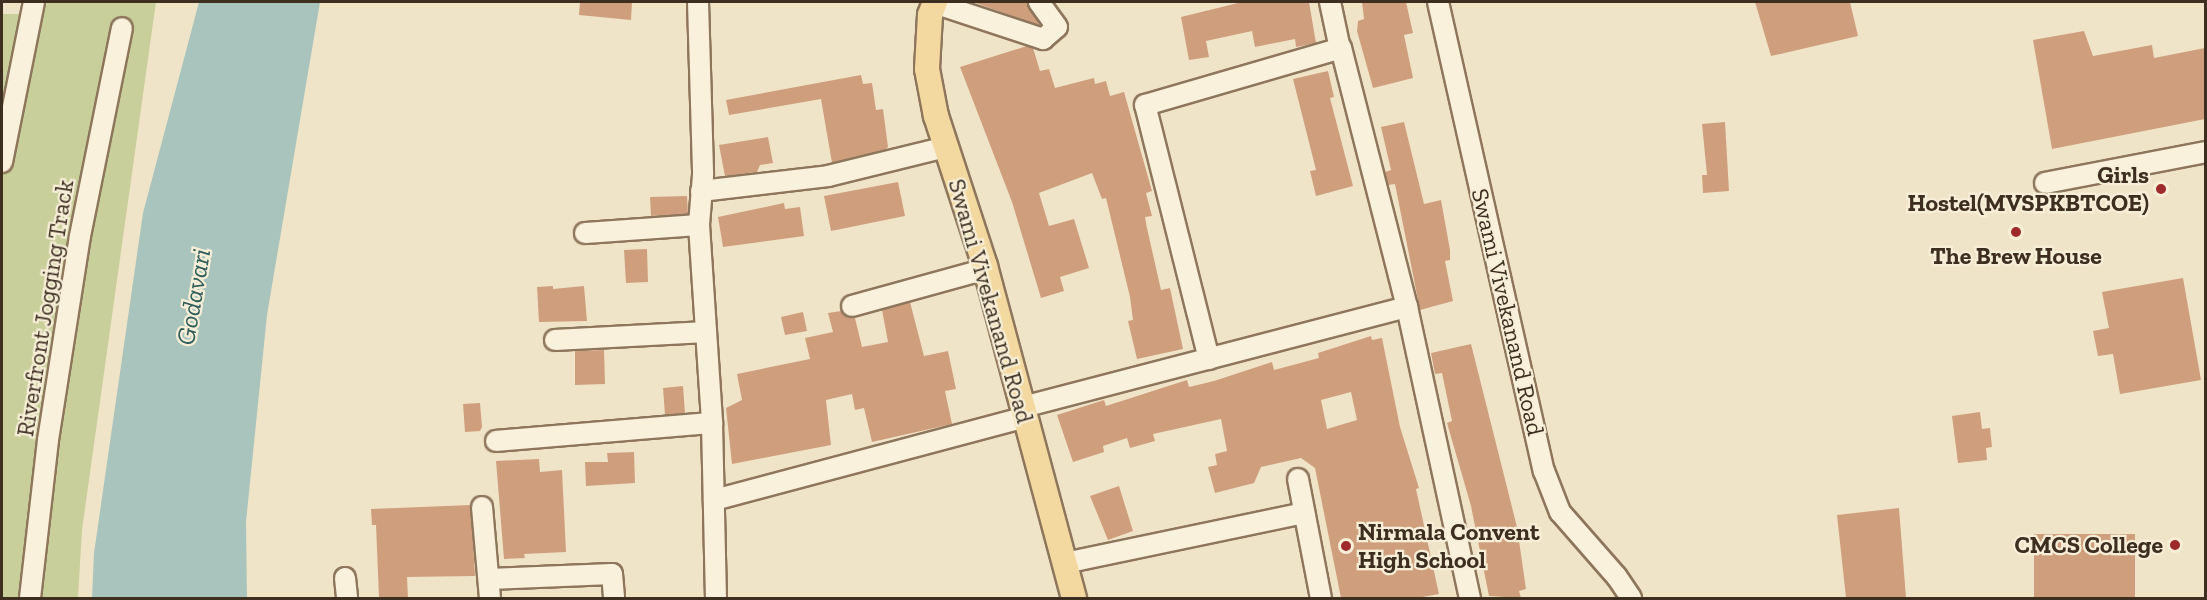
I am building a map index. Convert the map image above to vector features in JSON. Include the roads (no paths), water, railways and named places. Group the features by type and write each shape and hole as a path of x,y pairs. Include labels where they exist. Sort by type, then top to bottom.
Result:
{"main road":[{"name":"Swami Vivekanand Road","path":"934,2 927,69 946,147 986,269 1074,598"}],"street":[{"path":"2,162 34,2"},
{"path":"698,2 701,191 699,225 712,423 716,598"},
{"path":"934,2 1043,39 1057,27 1039,2"},
{"path":"1330,2 1340,49 1407,307 1470,598"},
{"name":"Swami Vivekanand Road","path":"1438,2 1544,471 1560,512 1617,577 1631,598"},
{"name":"Riverfront Jogging Track","path":"30,598 48,440 80,236 122,28"},
{"path":"1209,359 1145,105 1340,49"},
{"path":"701,191 828,176 946,147"},
{"path":"2045,183 2205,152"},
{"path":"585,233 699,225"},
{"path":"852,306 986,269"},
{"path":"714,500 1209,359 1407,307"},
{"path":"555,340 706,332"},
{"path":"496,441 712,423"},
{"path":"1298,479 1321,598"},
{"path":"482,507 490,598"},
{"path":"1065,563 1304,513"},
{"path":"489,579 612,574 614,598"},
{"path":"345,578 347,598"}],"water":[{"name":"Godavari","path":"199,2 320,2 267,315 246,522 247,598 92,598 94,553 143,213"}],"place":[{"name":"Girls Hostel(MVSPKBTCOE)","path":"2161,189"},
{"name":"The Brew House","path":"2016,232"},
{"name":"CMCS College","path":"2175,545"},
{"name":"Nirmala Convent High School","path":"1346,546"}]}
